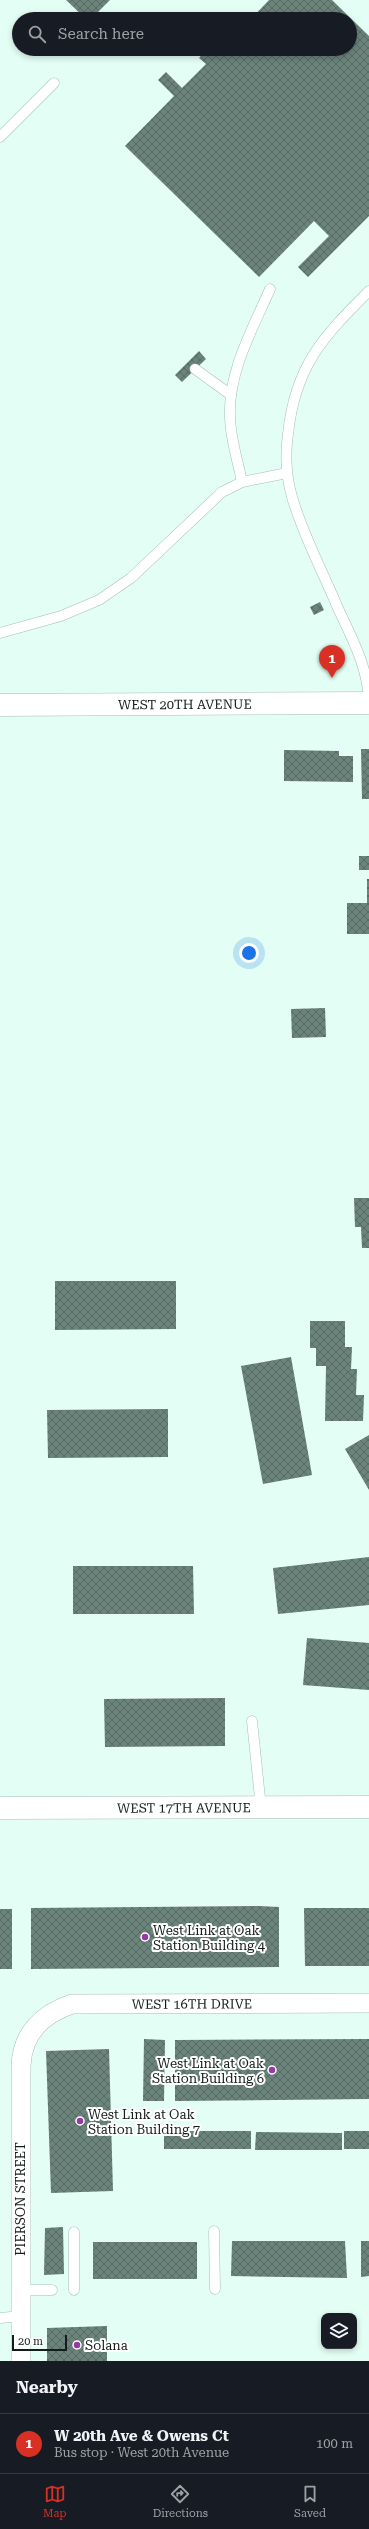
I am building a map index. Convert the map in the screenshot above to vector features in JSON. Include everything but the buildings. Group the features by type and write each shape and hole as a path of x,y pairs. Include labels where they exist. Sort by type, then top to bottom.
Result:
{"street":[{"name":"WEST 20TH AVENUE","path":"0,705 369,703"},
{"name":"WEST 17TH AVENUE","path":"0,1808 369,1807"},
{"name":"WEST 16TH DRIVE","path":"27,2038 38,2023 51,2013 72,2004 369,2004"},
{"name":"PIERSON STREET","path":"20,2361 21,2054 27,2038"}],"lane":[{"path":"0,137 54,83"},
{"path":"242,482 230,428 231,395 238,366 270,288"},
{"path":"369,290 334,326 302,374 288,427 287,473 292,498 302,526 366,671 369,703"},
{"path":"195,369 231,395"},
{"path":"0,633 61,616 116,590 150,561 213,499 231,487 242,482 287,473"},
{"path":"252,1721 261,1808"},
{"path":"214,2231 215,2289"},
{"path":"74,2232 74,2290"},
{"path":"20,2290 52,2290"},
{"path":"0,2318 21,2316"}],"place":[{"name":"W 20th Ave & Owens Ct","path":"332,678"},
{"name":"West Link at Oak Station Building 4","path":"145,1937"},
{"name":"West Link at Oak Station Building 6","path":"272,2070"},
{"name":"West Link at Oak Station Building 7","path":"80,2121"},
{"name":"Solana","path":"77,2345"}]}
